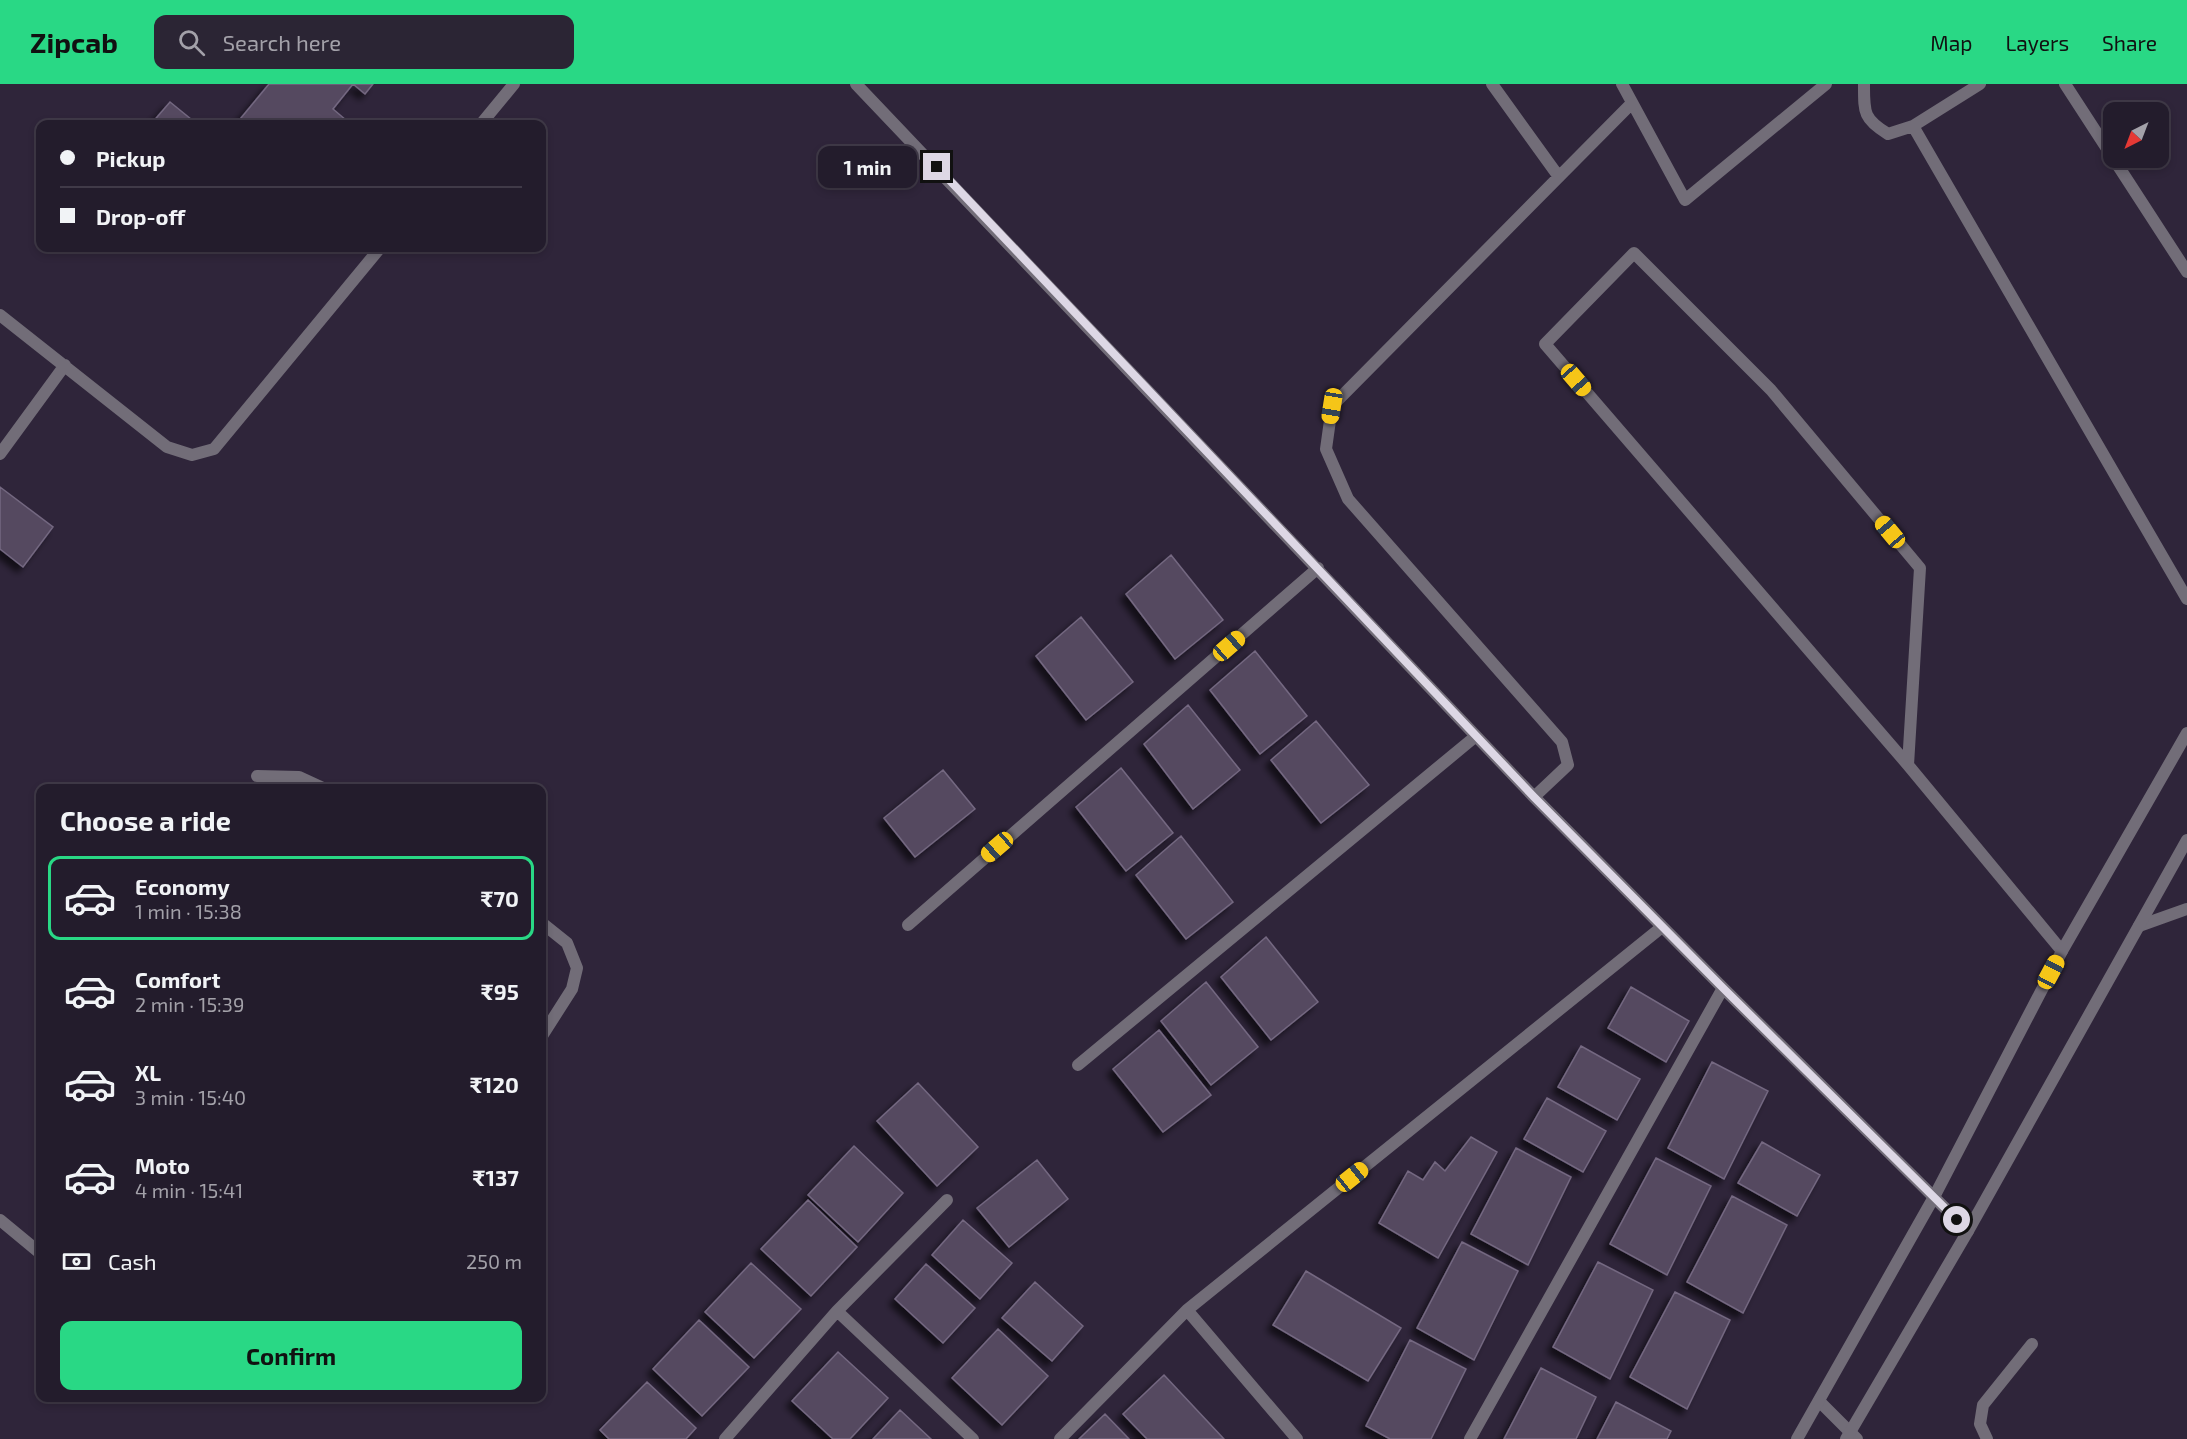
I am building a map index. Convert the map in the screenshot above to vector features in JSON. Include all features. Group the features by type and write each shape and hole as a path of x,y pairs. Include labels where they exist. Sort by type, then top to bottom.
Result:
{"street":[{"path":"484,120 514,84"},
{"path":"856,84 1534,797 1968,1231"},
{"path":"1492,84 1559,177"},
{"path":"1622,84 1685,200 1826,84"},
{"path":"1864,84 1864,108 1872,124 1888,134 1913,126 1980,84"},
{"path":"2065,84 2187,272"},
{"path":"1534,797 1568,765 1562,742 1348,499 1326,449 1332,406 1632,103"},
{"path":"1913,126 2187,599"},
{"path":"0,315 167,447 192,455 214,449 377,252"},
{"path":"1908,765 1920,568 1771,390 1635,253 1545,344 1908,765 2062,951"},
{"path":"0,454 66,365"},
{"path":"908,925 1317,568"},
{"path":"1797,1439 1934,1197 2062,951 2187,733"},
{"path":"1078,1065 1476,736"},
{"path":"257,776 299,777 314,784"},
{"path":"1819,1401 1852,1437 2187,840"},
{"path":"2139,926 2187,909"},
{"path":"546,926 567,943 577,968 572,988 546,1030"},
{"path":"1060,1439 1187,1310 1662,927"},
{"path":"1470,1439 1723,988"},
{"path":"725,1439 837,1311 947,1200"},
{"path":"0,1220 36,1249"},
{"path":"1187,1310 1297,1439"},
{"path":"837,1311 973,1439"},
{"path":"1987,1439 1980,1424 1983,1405 2032,1344"}],"building":[{"path":"269,84 353,84 333,109 346,120 239,120"},
{"path":"353,84 373,84 365,94"},
{"path":"170,102 192,120 154,120"},
{"path":"0,487 53,527 23,567 0,549"},
{"path":"1171,555 1223,620 1175,659 1126,594"},
{"path":"1081,617 1133,682 1086,720 1036,656"},
{"path":"1255,651 1307,716 1260,754 1210,690"},
{"path":"1188,705 1240,770 1193,809 1144,744"},
{"path":"1316,721 1369,785 1321,823 1271,760"},
{"path":"1121,768 1173,833 1126,871 1076,807"},
{"path":"943,770 975,809 915,857 884,818"},
{"path":"1181,836 1233,902 1186,939 1136,875"},
{"path":"1266,937 1318,1002 1271,1040 1221,977"},
{"path":"1206,982 1258,1047 1211,1085 1161,1021"},
{"path":"1631,987 1689,1021 1666,1062 1608,1028"},
{"path":"1159,1030 1211,1095 1163,1132 1113,1069"},
{"path":"1581,1046 1640,1079 1617,1120 1558,1087"},
{"path":"1712,1062 1768,1091 1724,1179 1668,1148"},
{"path":"918,1083 978,1147 937,1186 877,1121"},
{"path":"1547,1098 1606,1131 1583,1172 1524,1139"},
{"path":"1471,1137 1497,1152 1438,1258 1379,1223 1408,1171 1423,1180 1435,1162 1445,1171"},
{"path":"1762,1142 1820,1175 1797,1216 1738,1183"},
{"path":"854,1146 903,1193 858,1242 808,1195"},
{"path":"1516,1148 1571,1177 1528,1265 1471,1234"},
{"path":"1656,1158 1711,1186 1667,1275 1610,1244"},
{"path":"1037,1160 1068,1199 1009,1247 977,1208"},
{"path":"1732,1196 1787,1225 1743,1313 1687,1282"},
{"path":"808,1200 857,1247 811,1296 761,1249"},
{"path":"963,1220 1012,1263 980,1299 932,1255"},
{"path":"1462,1242 1518,1271 1474,1360 1417,1328"},
{"path":"1598,1262 1653,1290 1610,1379 1553,1347"},
{"path":"751,1263 801,1309 754,1358 705,1312"},
{"path":"926,1264 975,1308 943,1343 895,1299"},
{"path":"1306,1271 1401,1328 1368,1381 1273,1325"},
{"path":"1035,1282 1083,1326 1052,1361 1002,1318"},
{"path":"1675,1292 1730,1320 1687,1409 1630,1377"},
{"path":"699,1320 749,1367 702,1416 653,1369"},
{"path":"998,1329 1048,1376 1002,1425 952,1378"},
{"path":"1410,1340 1466,1369 1431,1439 1390,1439 1366,1426"},
{"path":"838,1352 888,1398 850,1439 833,1439 792,1401"},
{"path":"1541,1368 1596,1397 1576,1439 1504,1439"},
{"path":"1164,1375 1224,1439 1147,1439 1123,1414"},
{"path":"647,1382 696,1428 686,1439 609,1439 600,1430"},
{"path":"1616,1402 1671,1431 1667,1439 1597,1439"},
{"path":"900,1410 931,1439 873,1439"},
{"path":"1105,1414 1129,1439 1079,1439"}],"route":[{"path":"937,167 1534,797 1957,1220"}]}
